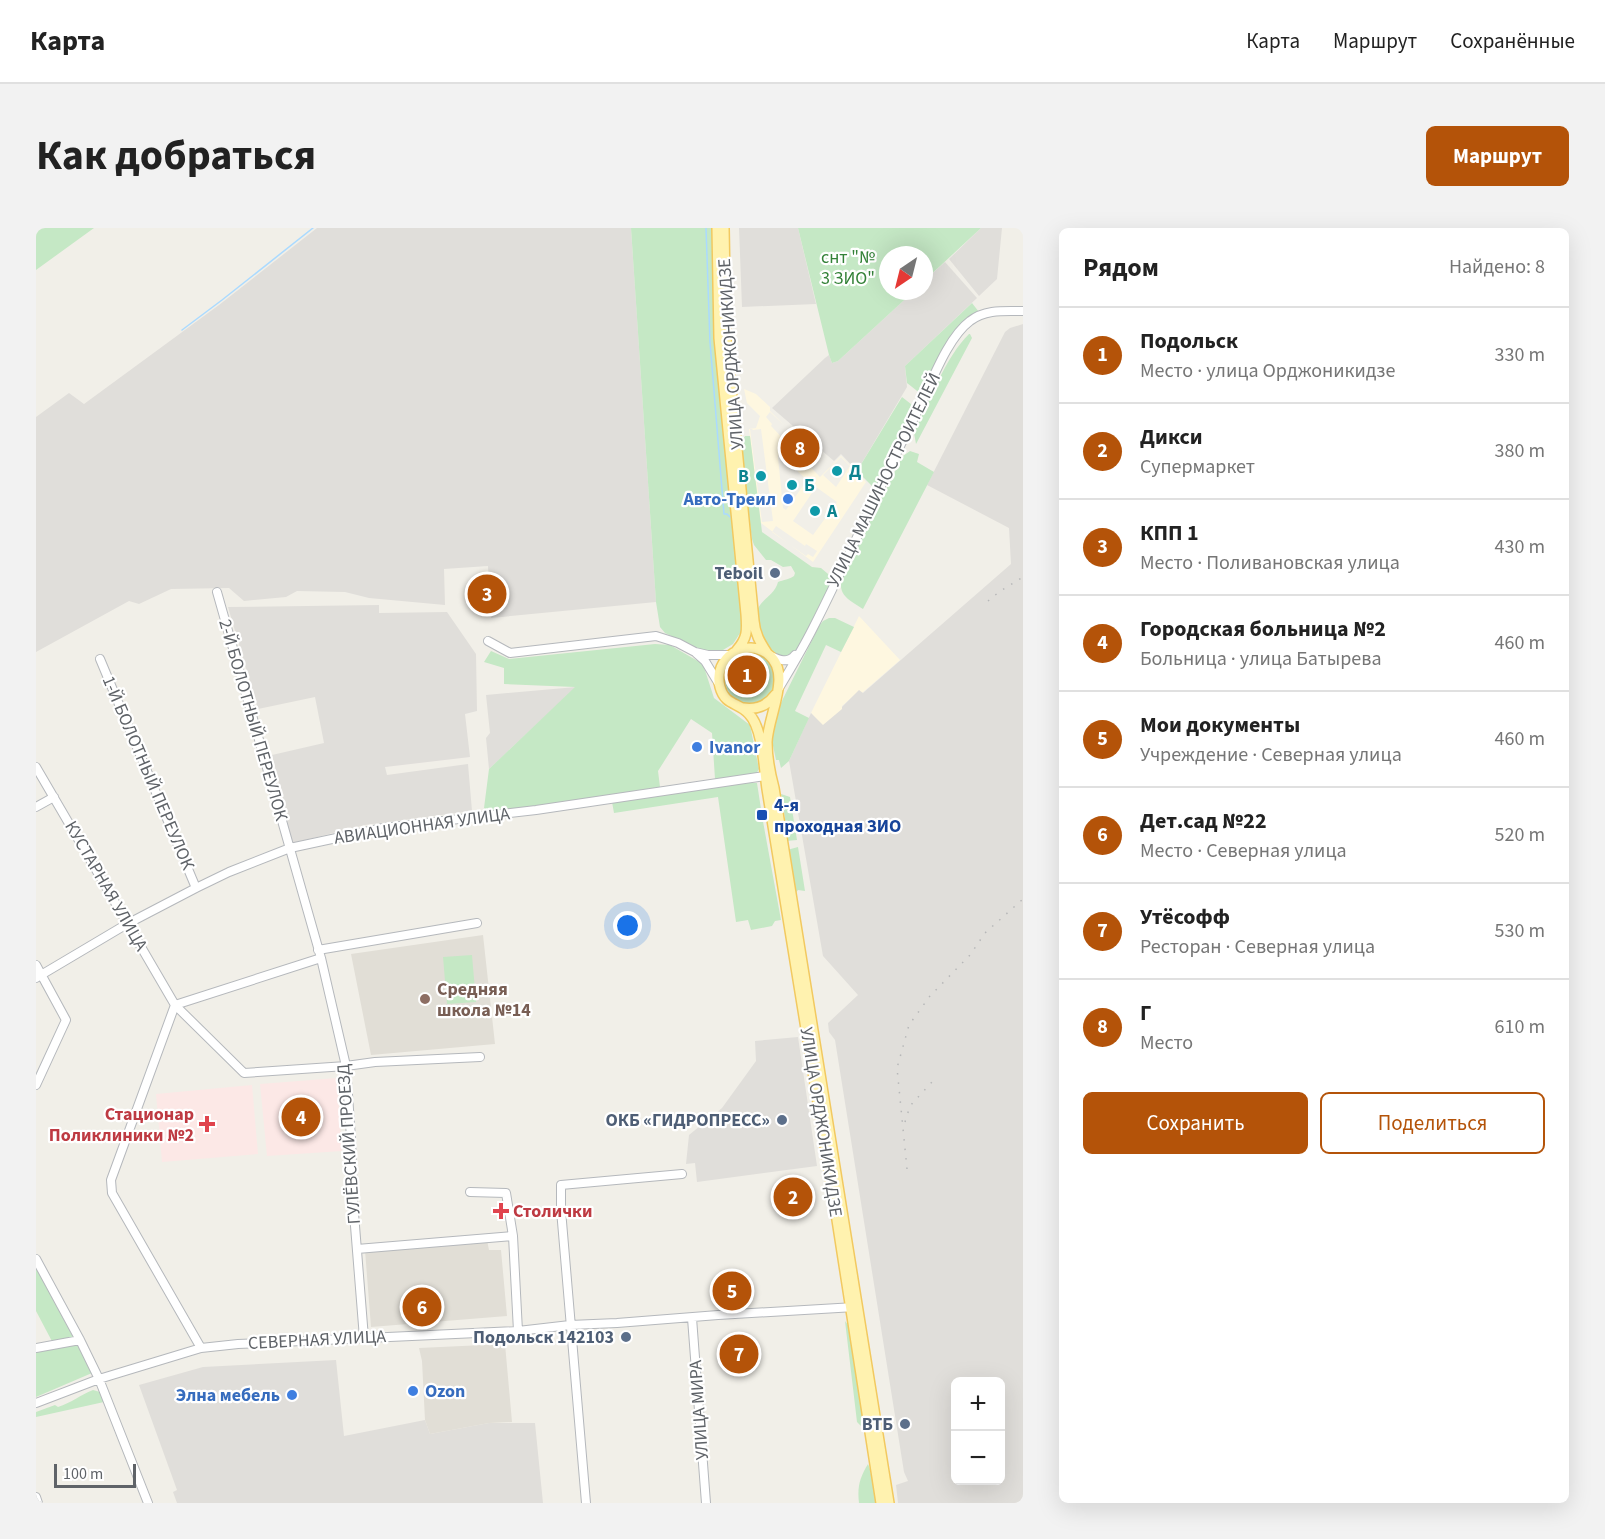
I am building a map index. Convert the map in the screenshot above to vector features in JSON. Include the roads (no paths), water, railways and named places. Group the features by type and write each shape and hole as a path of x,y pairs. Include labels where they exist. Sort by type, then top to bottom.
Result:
{"main road":[{"name":"УЛИЦА ОРДЖОНИКИДЗЕ","path":"717,228 719,338 747,632 744,642 734,653"},
{"name":"УЛИЦА ОРДЖОНИКИДЗЕ","path":"724,228 726,337 755,632 769,655"},
{"path":"754,648 769,655 780,675 778,691 764,741 749,714 727,699 719,684 721,668 734,653 754,648"},
{"path":"740,708 758,708 766,704 778,691"},
{"name":"УЛИЦА ОРДЖОНИКИДЗЕ","path":"764,741 765,776 889,1503"},
{"name":"УЛИЦА ОРДЖОНИКИДЗЕ","path":"764,741 774,788 855,1308 881,1503"}],"street":[{"name":"УЛИЦА МАШИНОСТРОИТЕЛЕЙ","path":"778,691 813,628 895,456 956,336 979,315 989,312 1023,311"},
{"name":"2-Й БОЛОТНЫЙ ПЕРЕУЛОК","path":"217,592 290,848"},
{"path":"769,655 785,661 791,659 813,628"},
{"path":"488,641 510,653 656,636 678,643 695,652 705,661 719,684"},
{"path":"695,652 708,655 734,653"},
{"name":"1-Й БОЛОТНЫЙ ПЕРЕУЛОК","path":"100,659 196,888"},
{"name":"КУСТАРНАЯ УЛИЦА","path":"36,767 176,1005 244,1073 375,1062 480,1057"},
{"name":"АВИАЦИОННАЯ УЛИЦА","path":"39,976 127,924 196,888 229,872 290,848 383,828 536,810 765,776"},
{"path":"36,807 54,797"},
{"name":"ГУЛЁВСКИЙ ПРОЕЗД","path":"290,848 346,1066 364,1338"},
{"path":"201,1348 112,1193 111,1180 176,1005 319,954 477,923"},
{"path":"36,965 39,976 66,1020 36,1085"},
{"path":"586,1503 570,1325 561,1185 682,1174"},
{"path":"470,1192 506,1193 513,1236 518,1330"},
{"path":"357,1249 513,1236"},
{"path":"36,1259 99,1379 148,1503"},
{"name":"СЕВЕРНАЯ УЛИЦА","path":"36,1403 99,1379 201,1348 855,1308"},
{"name":"УЛИЦА МИРА","path":"692,1318 706,1503"},
{"path":"36,1348 80,1340"},
{"path":"36,1497 39,1503"}],"waterway":[{"path":"182,330 313,228"},
{"path":"706,228 710,342 724,514 730,517"}],"railway":[{"path":"988,601 1023,577"},
{"path":"907,1169 897,1068 909,1025 930,996 970,955 985,933 1023,899"},
{"path":"905,1122 910,1106 932,1082"}],"place":[{"name":"Г","path":"800,448"},
{"name":"Д","path":"837,471"},
{"name":"В","path":"761,476"},
{"name":"Б","path":"792,485"},
{"name":"Авто-Треил","path":"788,499"},
{"name":"А","path":"815,511"},
{"name":"Teboil","path":"775,573"},
{"name":"КПП 1","path":"487,594"},
{"name":"Подольск","path":"747,675"},
{"name":"Ivanor","path":"697,747"},
{"name":"4-я проходная ЗИО","path":"762,815"},
{"name":"Средняя школа №14","path":"425,999"},
{"name":"Городская больница №2","path":"301,1117"},
{"name":"ОКБ «ГИДРОПРЕСС»","path":"782,1120"},
{"name":"Стационар Поликлиники №2","path":"207,1124"},
{"name":"Дикси","path":"793,1197"},
{"name":"Столички","path":"501,1211"},
{"name":"Мои документы","path":"732,1291"},
{"name":"Дет.сад №22","path":"422,1307"},
{"name":"Подольск 142103","path":"626,1337"},
{"name":"Утёсофф","path":"739,1354"},
{"name":"Ozon","path":"413,1391"},
{"name":"Элна мебель","path":"292,1395"},
{"name":"ВТБ","path":"905,1424"}],"park label":[{"name":"снт \"№ 3 ЗИО\"","path":"848,267"}]}
